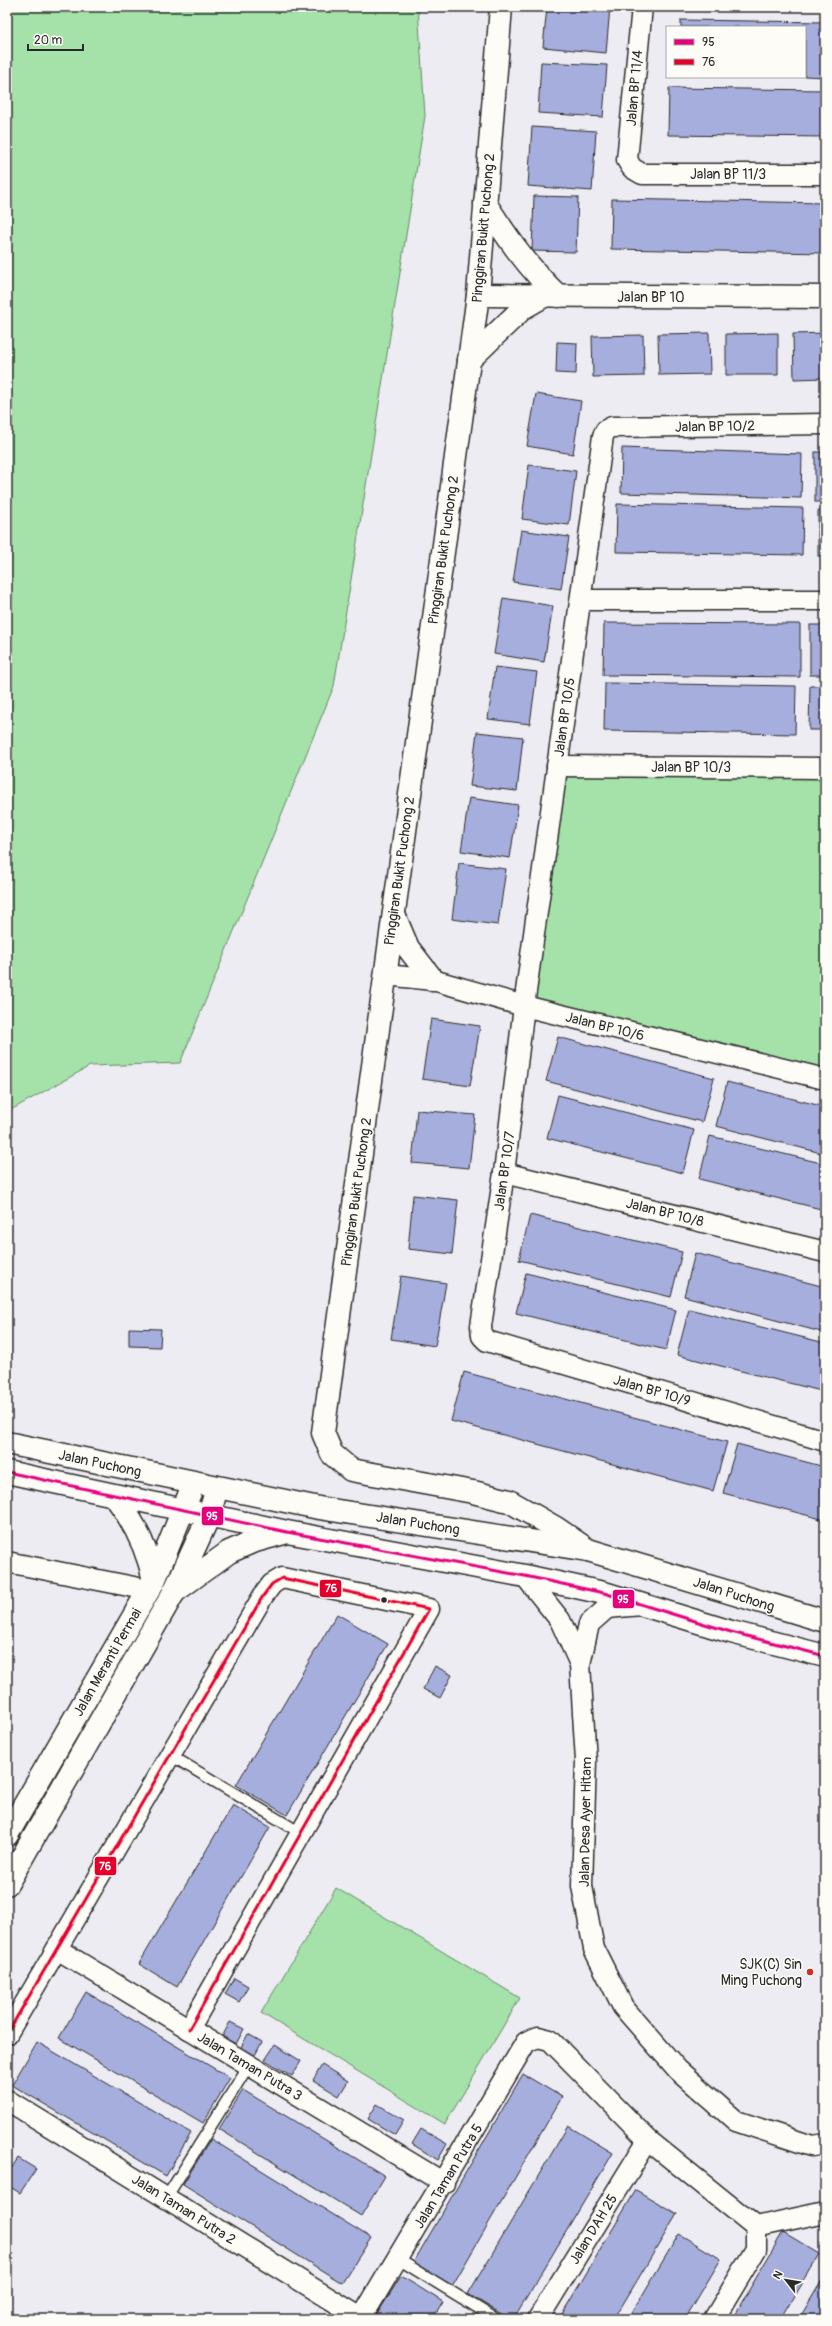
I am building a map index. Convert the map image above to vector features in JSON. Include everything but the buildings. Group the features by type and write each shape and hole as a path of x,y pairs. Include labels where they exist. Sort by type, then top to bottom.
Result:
{"street":[{"name":"Pinggiran Bukit Puchong 2","path":"501,7 478,295 323,1433 332,1454 351,1470 473,1492 509,1501 556,1528 588,1550"},
{"name":"Jalan BP 11/4","path":"632,168 627,160 642,7"},
{"name":"Jalan BP 11/3","path":"632,168 642,174 825,174"},
{"path":"468,360 524,308 551,296 516,251 485,203"},
{"name":"Jalan BP 10","path":"478,295 825,298"},
{"name":"Jalan BP 10/2","path":"606,430 612,427 825,424"},
{"name":"Jalan BP 10/5","path":"524,1006 603,436 606,430"},
{"path":"580,600 825,600"},
{"name":"Jalan BP 10/3","path":"557,766 825,768"},
{"path":"393,912 408,948 433,980"},
{"name":"Jalan BP 10/6","path":"386,975 433,980 524,1006 825,1078"},
{"name":"Jalan BP 10/7","path":"482,1336 481,1326 504,1173 524,1006"},
{"name":"Jalan BP 10/8","path":"504,1173 825,1252"},
{"name":"Jalan BP 10/9","path":"482,1336 487,1342 825,1441"},
{"name":"Jalan Puchong","path":"7,1443 319,1508 588,1550 825,1622"},
{"name":"Jalan Puchong","path":"7,1472 287,1532 525,1576 604,1594 731,1632 825,1656"},
{"name":"Jalan Meranti Permai","path":"7,1835 151,1586 194,1483"},
{"path":"7,1884 174,1592 209,1516 217,1487"},
{"path":"7,1562 151,1586 150,1564 136,1527 116,1496"},
{"path":"174,1592 229,1552 252,1542 287,1532"},
{"name":"Jalan Desa Ayer Hitam","path":"525,1576 560,1620 580,1664"},
{"path":"7,2034 263,1596 272,1584 282,1578 430,1610 189,2029"},
{"name":"Jalan Desa Ayer Hitam","path":"641,1605 607,1608 589,1624 580,1664 586,1761 582,1886 594,1949 623,2007 678,2070 736,2121 812,2146 825,2144"},
{"name":"Jalan Taman Putra 3","path":"57,1949 444,2183"},
{"name":"Jalan Taman Putra 5","path":"361,2319 444,2183 526,2042 538,2037 550,2040 648,2140"},
{"name":"Jalan Taman Putra 2","path":"7,2100 361,2319"},
{"path":"648,2140 756,2227"},
{"name":"Jalan DAH 25","path":"538,2319 648,2140"},
{"path":"756,2227 825,2212"},
{"path":"714,2319 756,2249 756,2227"}],"lane":[{"path":"170,1755 301,1833"},
{"path":"166,2198 249,2065"},
{"path":"398,2259 496,2319"}],"green space":[{"path":"7,7 418,7 425,116 334,686 180,1063 90,1066 7,1112"},
{"path":"557,766 825,768 825,1078 524,1006"},
{"path":"336,1888 520,1998 445,2124 261,2013"}],"transit line":[{"name":"95","path":"7,1472 287,1532 525,1576 604,1593 731,1632 825,1656"},
{"name":"76","path":"7,2034 263,1596 272,1584 282,1578 429,1609 189,2029"}],"place":[{"name":"SJK(C) Sin Ming Puchong","path":"810,1972"}]}
